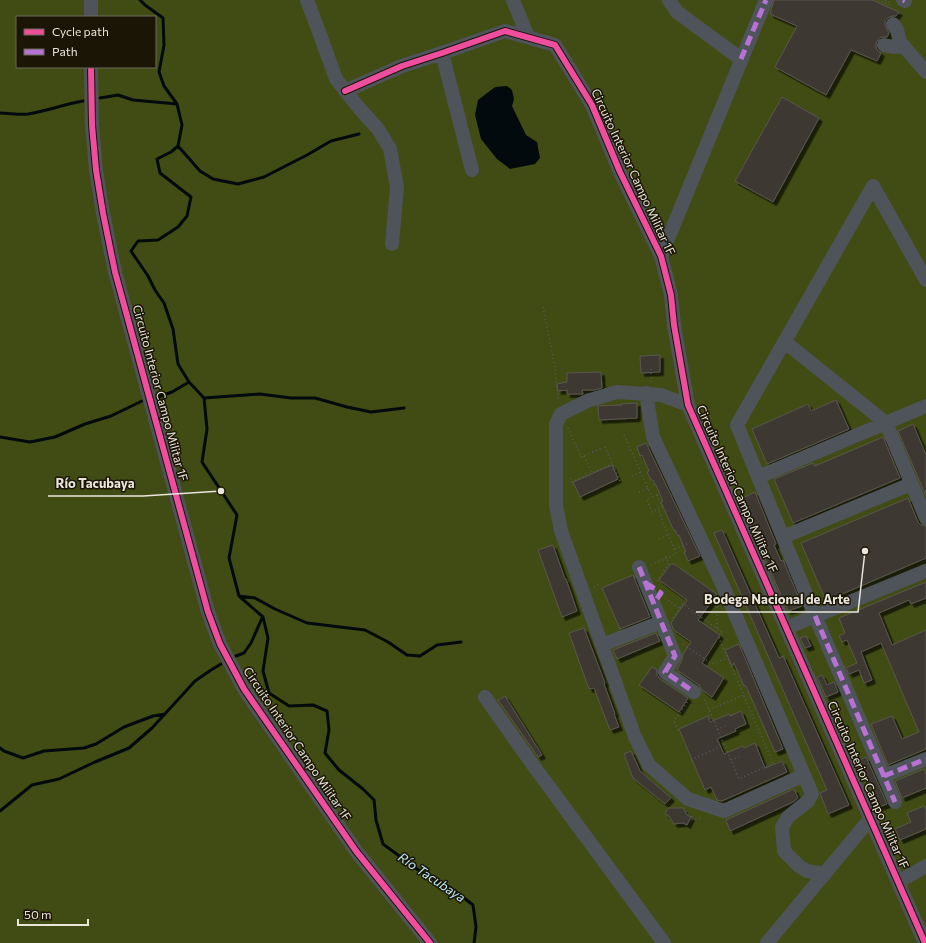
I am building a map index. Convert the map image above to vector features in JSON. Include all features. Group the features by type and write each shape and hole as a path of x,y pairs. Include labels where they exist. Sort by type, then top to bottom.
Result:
{"street":[{"path":"91,0 91,16"},
{"path":"307,0 336,79 378,129 390,149 397,187 392,244"},
{"path":"513,0 528,37"},
{"path":"669,0 677,12 741,59"},
{"name":"Circuito Interior Campo Militar 1F","path":"661,256 766,0"},
{"path":"893,24 897,30 900,42 926,72"},
{"name":"Circuito Interior Campo Militar 1F","path":"345,91 402,66 506,31 555,45 592,104 620,172 661,256 671,294 674,325 688,405 925,943"},
{"path":"884,45 892,47 904,46"},
{"path":"442,53 472,170"},
{"name":"Circuito Interior Campo Militar 1F","path":"91,68 92,125 96,170 115,272 208,612 220,644 244,689 356,850 430,943"},
{"path":"895,802 737,425 874,186 926,280"},
{"path":"785,342 886,423 926,518"},
{"path":"648,390 653,437 723,586 812,794 808,801 788,817 782,827 784,851 806,871 825,874"},
{"name":"Circuito Interior Campo Militar 1F","path":"688,405 648,390 617,392 587,401 561,414 556,424 556,505 561,531 635,738 649,765 688,799 724,811 804,775"},
{"path":"758,476 926,406"},
{"path":"783,537 911,484"},
{"path":"786,628 926,571"},
{"path":"649,584 662,629 676,656 665,672 694,692"},
{"path":"602,645 662,629"},
{"path":"485,697 537,772 664,943"},
{"path":"884,776 926,759"},
{"name":"Circuito Interior Campo Militar 1F","path":"766,943 870,819"},
{"path":"898,882 926,866"}],"path":[{"path":"878,0 901,4"},
{"path":"885,0 901,4"},
{"path":"544,307 555,367 556,385 560,407"},
{"path":"648,390 651,369"},
{"path":"567,424 581,457 584,456 592,473"},
{"path":"624,435 652,497"},
{"path":"605,447 620,481"},
{"path":"584,456 602,448"},
{"path":"570,478 572,482 612,464"},
{"path":"632,476 641,472"},
{"path":"639,492 648,488"},
{"path":"657,495 662,507 658,509 652,512 647,499 657,495"},
{"path":"649,584 666,557 676,554 658,509"},
{"path":"659,539 668,535"},
{"path":"674,549 700,538"},
{"path":"649,584 669,564 666,557"},
{"path":"649,584 680,609"},
{"path":"717,628 718,593 723,586"},
{"path":"678,730 674,721 694,692 704,698 739,779 773,763 719,638 723,633 683,604 662,629 712,664 727,658"},
{"path":"709,710 744,695"},
{"path":"717,729 726,726"},
{"path":"690,760 724,745"},
{"path":"731,760 739,757"}],"green space":[{"path":"0,0 926,0 926,943 0,943"}],"shaded area":[{"path":"507,86 512,90 514,99 512,106 526,135 537,142 540,158 535,164 510,169 497,159 481,139 475,115 478,100 495,87"}],"building":[{"path":"774,0 872,0 899,12 896,16 889,17 885,21 885,25 889,33 887,37 881,37 876,43 876,48 881,53 877,61 851,50 826,95 775,67 797,26 770,14"},
{"path":"782,97 819,118 773,202 735,181"},
{"path":"660,355 660,372 641,373 640,356"},
{"path":"601,372 602,388 582,390 583,394 567,394 567,390 558,391 557,384 567,382 567,373"},
{"path":"836,400 849,429 767,464 752,429 808,404 811,411"},
{"path":"637,403 637,418 599,420 598,406"},
{"path":"913,424 926,455 926,496 898,431"},
{"path":"883,437 900,478 793,523 774,479 813,463 815,466"},
{"path":"646,443 700,556 688,561 679,535 678,536 675,530 674,531 661,502 663,501 656,485 653,480 651,480 647,472 649,471 642,455 640,456 637,447"},
{"path":"612,465 618,479 580,497 573,482"},
{"path":"755,492 776,544 774,545 781,561 783,560 802,606 788,611 739,500"},
{"path":"908,498 918,522 921,525 926,526 926,558 826,601 801,543"},
{"path":"722,530 779,658 783,656 849,805 828,814 820,793 827,790 714,533"},
{"path":"553,545 577,611 562,617 538,550"},
{"path":"671,564 674,564 717,594 698,620 720,635 702,663 724,678 712,697 702,690 699,685 677,670 683,654 691,642 674,630 671,623 687,600 659,580"},
{"path":"633,575 650,617 620,629 602,588"},
{"path":"926,582 926,598 911,604 909,600 879,613 892,645 926,630 926,749 888,765 871,724 892,716 902,739 919,732 881,643 861,652 872,680 864,683 859,670 849,674 846,668 857,663 847,640 842,642 839,636 845,633 839,618"},
{"path":"584,628 605,683 604,684 619,727 610,730 594,688 589,689 569,633"},
{"path":"656,633 660,641 617,659 613,650"},
{"path":"806,636 811,646 805,648 800,638"},
{"path":"739,644 783,749 775,752 746,686 744,686 734,663 732,666 725,650"},
{"path":"652,667 657,670 657,675 660,679 688,698 679,712 639,685"},
{"path":"822,675 827,685 834,682 838,692 826,697 817,677"},
{"path":"505,696 542,755 538,757 498,700"},
{"path":"741,711 746,724 735,729 736,731 717,739 724,754 755,743 765,768 782,761 787,772 722,801 717,800 711,787 705,790 679,729 708,716 710,722"},
{"path":"631,751 640,771 671,798 665,804 633,778 624,754"},
{"path":"866,757 887,804 879,807 859,760"},
{"path":"924,769 926,774 926,788 902,798 895,781"},
{"path":"794,789 798,798 793,802 730,831 726,820"},
{"path":"924,806 926,810 926,829 900,840 895,829 911,822 907,813"},
{"path":"668,808 683,808 687,815 691,817 687,825 683,823 674,824 669,816 665,814"}],"waterway":[{"name":"Río Tacubaya","path":"140,0 163,18 164,45 159,72 164,86 177,104 182,125 178,146 171,152 157,159 160,173 191,197 187,216 178,227 158,240 138,241 131,251 164,303 173,329 178,364 189,382 204,398 207,429 202,462 237,515 229,558 239,596 263,617 268,638 263,671 269,693 289,706 313,705 327,711 329,730 325,753 339,770 374,800 376,820 383,844 421,872 451,888 473,905 476,927 474,943"},
{"path":"100,98 118,95 133,100 177,104"},
{"path":"0,113 28,114 83,101"},
{"path":"178,146 200,171 213,179 238,184 264,177 331,141 359,134"},
{"path":"158,397 172,392 189,382"},
{"path":"204,398 260,394 291,398 315,398 371,412 404,408"},
{"path":"0,437 30,442 55,437 85,424 111,416 142,401"},
{"path":"239,596 255,598 275,609 307,623 365,630 388,642 407,655 420,656 437,645 461,642"},
{"path":"236,656 244,653 251,643 262,618"},
{"path":"0,811 32,785 59,779 129,748 152,728 195,681 221,664"},
{"path":"0,748 23,758 44,751 84,748 96,744 124,727 153,716 165,714"}],"marked path":[{"path":"741,59 766,0"},
{"path":"639,567 675,656 665,672 694,692"},
{"path":"646,583 661,593 654,603"},
{"path":"815,616 895,802"},
{"path":"884,776 926,759"}],"cycle path":[{"path":"345,91 402,66 505,31 555,45 592,105 620,172 661,256 671,295 674,325 688,405 925,943"},
{"path":"91,68 92,125 96,170 115,272 208,612 220,644 244,689 356,851 430,943"}],"place":[{"name":"Río Tacubaya","path":"221,491"},
{"name":"Bodega Nacional de Arte","path":"865,551"}]}
